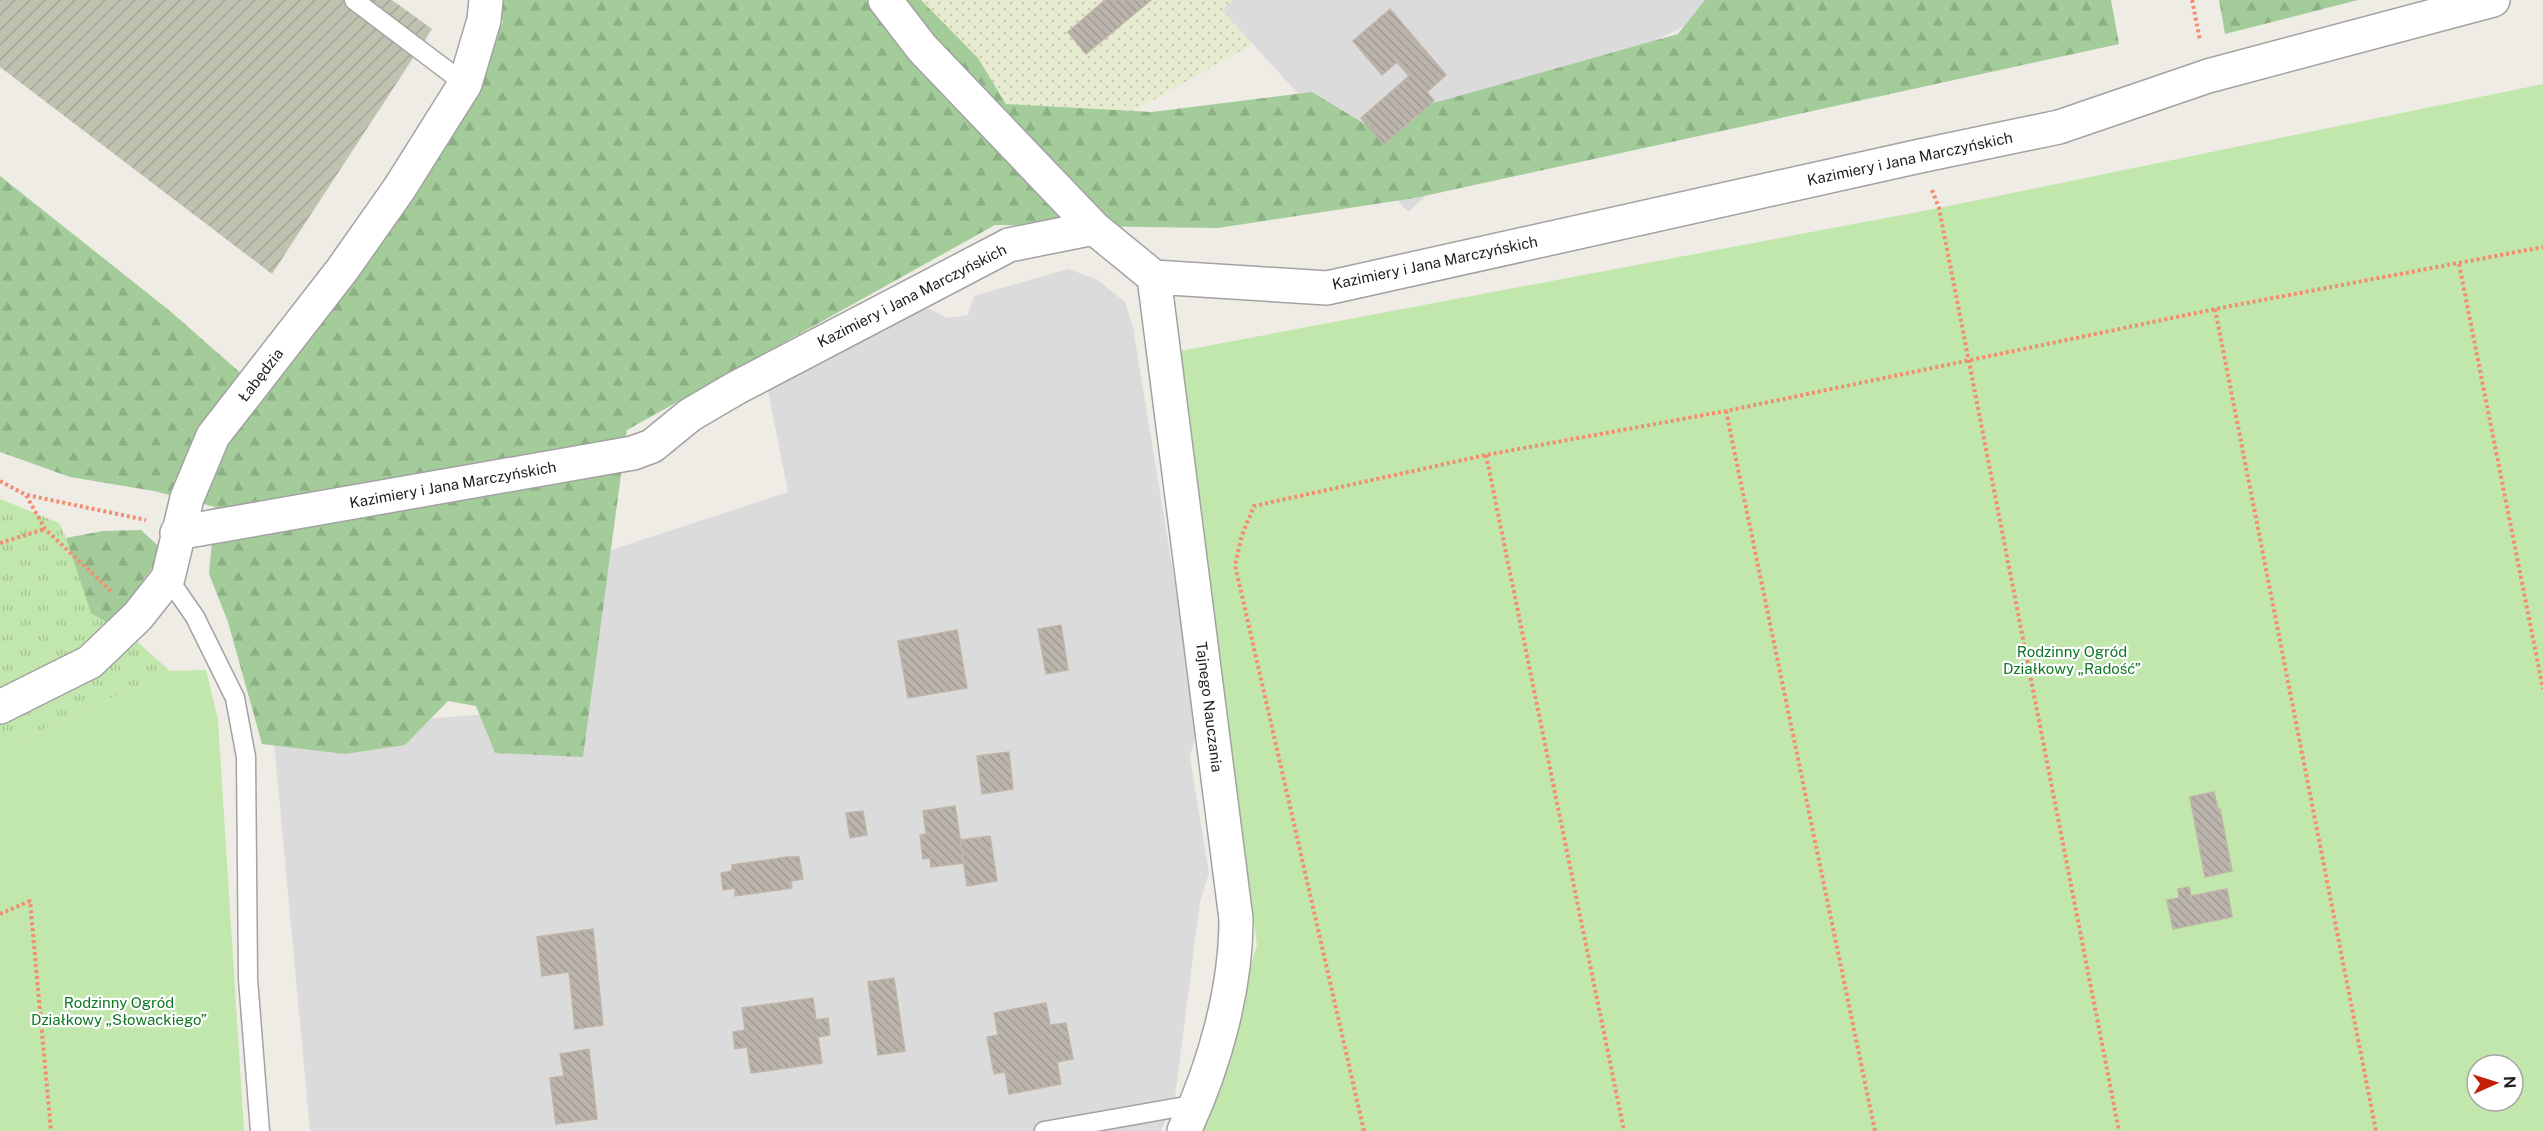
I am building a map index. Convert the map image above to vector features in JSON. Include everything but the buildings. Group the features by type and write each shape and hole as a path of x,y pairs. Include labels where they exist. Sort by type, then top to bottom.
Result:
{"street":[{"name":"Łabędzia","path":"0,707 90,662 138,616 168,578 177,533 195,474 213,436 342,270 399,189 465,84 484,20 486,0"},
{"path":"885,0 922,48 1094,228 1154,277"},
{"name":"Kazimiery i Jana Marczyńskich","path":"1154,277 1327,288 2059,127 2208,76 2493,0"},
{"name":"Kazimiery i Jana Marczyńskich","path":"177,533 633,453 652,446 690,415 736,388 1009,245 1094,228"},
{"name":"Tajnego Nauczania","path":"1154,277 1236,919 1236,950 1230,991 1190,1118"}],"lane":[{"path":"354,0 465,84"},
{"path":"168,578 195,617 235,698 246,757 248,979 260,1131"},
{"path":"1044,1131 1190,1118"}],"path":[{"path":"1939,208 2119,1131"},
{"path":"1364,1131 1235,565 1242,535 1254,506 1486,455 1726,411 2215,309 2543,247"},
{"path":"2459,264 2543,690"},
{"path":"2215,309 2376,1131"},
{"path":"1726,411 1875,1131"},
{"path":"1486,455 1624,1131"},
{"path":"0,481 26,495 146,520 177,533"},
{"path":"26,495 45,529 138,616"},
{"path":"0,543 45,529"},
{"path":"0,914 30,901 51,1131"}],"shaded area":[{"path":"0,0 392,0 432,29 272,274 0,67"},
{"path":"921,0 1233,0 1222,10 1253,44 1047,160 978,93 978,58"},
{"path":"1233,0 1734,0 1517,113 1408,212 1221,10"},
{"path":"1068,269 1096,279 1125,302 1133,327 1198,725 1190,757 1209,873 1200,902 1175,1097 1161,1131 310,1131 273,731 550,709 538,574 788,492 767,386 926,307 947,318 968,315 974,296"}],"green space":[{"path":"495,0 921,0 978,58 1006,104 1152,112 1312,92 1363,123 1678,34 1705,0 2111,0 2119,44 1415,198 1218,228 995,225 627,430 583,757 495,753 476,706 448,701 405,745 345,754 262,744 228,622 209,574 215,507 154,491 70,477 0,452 0,176 170,311 261,391 281,376 433,159 503,22"},
{"path":"2219,0 2358,0 2225,34"},
{"name":"Rodzinny Ogród Działkowy „Radość”","path":"2543,84 2543,1131 1200,1131 1257,945 1175,352 1939,208"},
{"path":"0,499 59,523 66,538 134,639 170,671 0,749"},
{"path":"141,530 165,552 140,584 134,639 91,613 66,538 103,531"},
{"name":"Rodzinny Ogród Działkowy „Słowackiego”","path":"206,670 218,720 244,1131 0,1131 0,749 170,671"}]}
